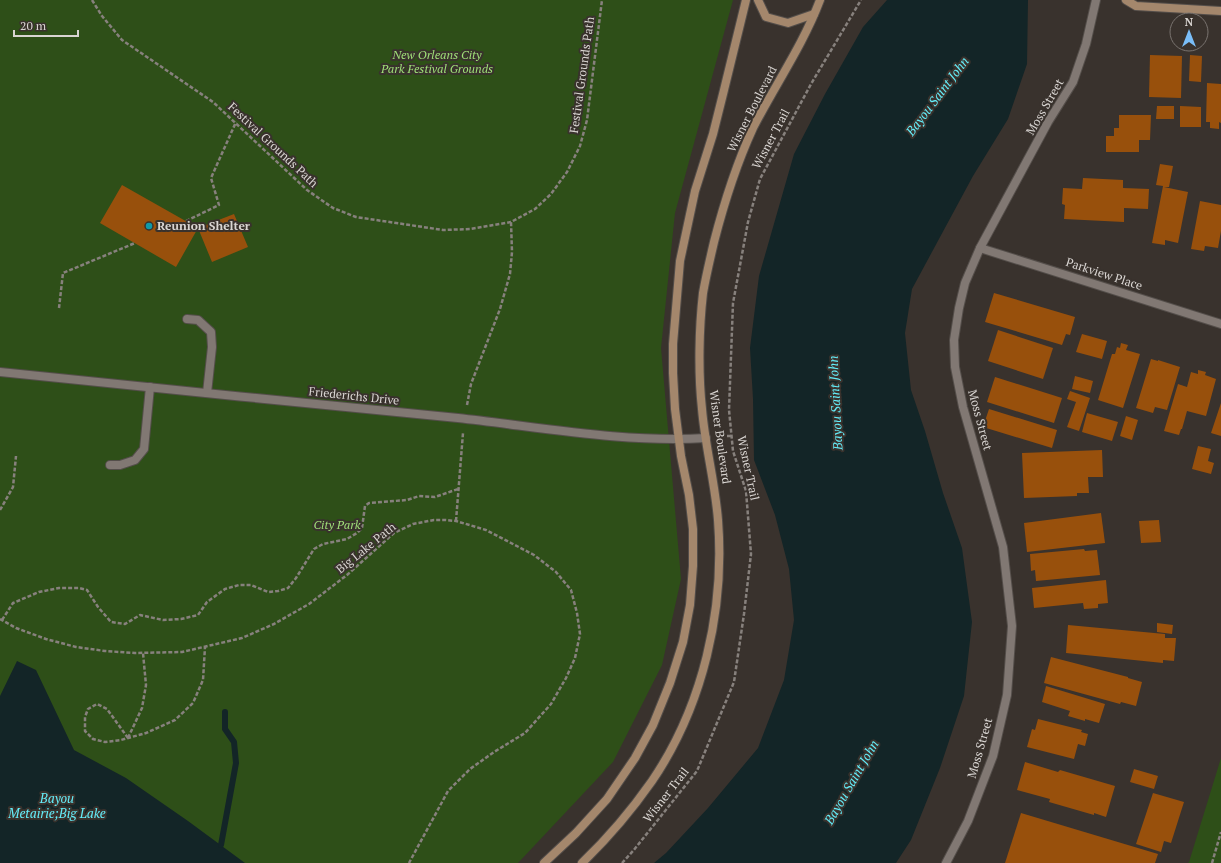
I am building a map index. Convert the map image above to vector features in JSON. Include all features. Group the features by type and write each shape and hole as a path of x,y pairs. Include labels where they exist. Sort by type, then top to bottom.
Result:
{"street":[{"name":"Wisner Boulevard","path":"544,863 576,833 606,799 638,752 653,725 670,683 683,642 690,605 693,566 689,495 674,402 673,344 680,261 695,191 713,134 746,0"},
{"path":"758,0 766,17 788,23 814,14"},
{"path":"819,3 826,0"},
{"name":"Moss Street","path":"946,863 968,821 992,756 1007,695 1012,626 1003,547 963,406 955,367 954,340 959,308 965,283 980,248 1048,122 1073,82 1086,44 1096,0"},
{"path":"1126,0 1136,6 1221,12"},
{"name":"Wisner Boulevard","path":"582,863 627,816 652,780 672,747 689,710 702,672 712,635 720,557 714,480 702,409 700,369 703,292 719,224 734,171 754,128 805,33 819,3"},
{"name":"Parkview Place","path":"980,248 1221,324"},
{"path":"187,319 198,320 211,332 212,347 207,393"},
{"name":"Friederichs Drive","path":"0,372 464,419 629,438 679,440 706,438"},
{"path":"110,465 120,465 136,460 144,449 150,387"}],"path":[{"name":"Festival Grounds Path","path":"92,0 102,16 122,40 214,102 308,190 333,208 356,217 443,230 470,229 511,222 535,209 551,194 567,172 580,146 587,120 602,0"},
{"name":"Wisner Trail","path":"622,863 697,771 734,682 751,554 746,491 733,451 729,410 733,303 742,252 748,222 760,179 811,84 861,0"},
{"path":"186,221 219,205 211,178 236,122"},
{"path":"456,521 464,419 471,384 500,309 510,274 512,252 511,222"},
{"path":"59,308 63,273 135,243"},
{"path":"0,510 13,487 16,456"},
{"path":"1,620 13,603 39,592 66,588 79,588 87,590 98,607 111,622 125,624 140,616 163,620 198,616 207,602 225,589 239,585 251,585 268,592 288,588 296,578 314,548 323,544 347,539 362,528 365,506 368,503 407,500 419,496 435,497 458,489"},
{"name":"Big Lake Path","path":"1,620 16,628 46,639 76,647 143,653 182,652 242,638 274,624 309,604 347,576 394,533 413,524 434,520 456,521 486,530 534,555 556,572 571,590 577,613 580,634 575,658 566,678 551,704 524,733 470,769 448,792 409,863"},
{"path":"128,738 107,709 97,704 88,709 85,718 85,731 93,739 105,742 128,738 146,733 175,720 193,703 203,680 205,647"},
{"path":"128,738 142,708 146,684 143,653"},
{"path":"1212,863 1221,832"}],"green space":[{"name":"City Park","path":"0,0 733,0 675,213 661,348 681,579 662,665 613,762 518,863 0,863"},
{"path":"1221,758 1221,863 1188,863 1189,862"}],"water":[{"name":"Bayou Saint John","path":"887,0 1028,0 1027,64 1008,119 973,176 912,289 905,333 911,390 962,548 972,622 964,696 940,768 911,840 896,863 654,863 666,853 708,808 758,748 784,680 794,620 789,569 775,515 754,460 750,348 759,276 794,154 825,94 863,27"},
{"name":"Bayou Metairie;Big Lake","path":"17,661 36,670 74,750 126,778 245,863 0,863 0,696"}],"building":[{"path":"1150,55 1182,56 1181,98 1149,97"},
{"path":"1190,55 1202,56 1201,82 1189,81"},
{"path":"1207,83 1221,84 1221,123 1219,122 1219,129 1210,128 1210,122 1206,122"},
{"path":"1157,106 1174,106 1174,119 1156,119"},
{"path":"1180,106 1201,107 1201,127 1180,127"},
{"path":"1119,115 1151,115 1150,140 1139,140 1139,152 1106,152 1106,136 1114,136 1114,128 1119,128"},
{"path":"1160,164 1173,166 1169,187 1164,187 1188,192 1178,243 1165,240 1165,245 1152,243 1163,186 1156,185"},
{"path":"1083,178 1123,180 1123,188 1149,189 1148,209 1124,208 1124,222 1064,219 1065,205 1062,204 1063,188 1082,189"},
{"name":"Reunion Shelter","path":"122,185 198,228 176,267 100,223"},
{"path":"1200,201 1221,205 1221,231 1218,248 1205,246 1204,251 1191,249"},
{"path":"234,214 248,247 212,262 198,228"},
{"path":"994,293 1075,317 1070,335 1066,334 1062,345 985,322"},
{"path":"998,330 1053,348 1043,379 988,361"},
{"path":"1082,334 1107,341 1102,359 1076,352"},
{"path":"1121,343 1128,345 1126,350 1140,354 1123,408 1098,400 1112,354 1115,354 1117,347 1120,348"},
{"path":"1151,359 1180,367 1167,410 1155,407 1153,413 1136,408"},
{"path":"1198,370 1206,372 1205,375 1216,379 1206,416 1187,411 1179,435 1164,431 1178,384 1187,387 1191,372 1198,374"},
{"path":"1075,376 1093,381 1090,393 1072,389"},
{"path":"995,377 1062,398 1054,423 987,402"},
{"path":"1070,391 1090,398 1079,431 1067,427 1076,402 1067,399"},
{"path":"1221,403 1221,436 1211,433"},
{"path":"989,409 1057,430 1052,448 983,427"},
{"path":"1087,413 1118,422 1112,441 1082,432"},
{"path":"1126,416 1138,420 1132,440 1120,436"},
{"path":"1198,446 1211,449 1208,461 1214,463 1211,474 1192,469"},
{"path":"1102,450 1103,477 1088,477 1089,493 1077,493 1077,496 1024,498 1022,453"},
{"path":"1101,513 1105,543 1027,552 1024,523"},
{"path":"1159,520 1161,542 1141,543 1139,521"},
{"path":"1084,549 1085,551 1097,550 1100,575 1036,581 1035,570 1031,571 1030,554"},
{"path":"1106,580 1108,603 1098,604 1098,608 1084,609 1083,603 1034,608 1032,588"},
{"path":"1157,623 1173,625 1172,634 1157,632"},
{"path":"1068,625 1165,634 1165,638 1176,638 1174,661 1163,660 1163,663 1066,653"},
{"path":"1051,657 1142,682 1136,706 1121,702 1120,704 1044,683"},
{"path":"1046,686 1105,704 1099,723 1068,716 1070,711 1042,702"},
{"path":"1038,719 1082,730 1081,732 1088,734 1085,746 1078,744 1074,759 1027,747 1032,729 1035,730"},
{"path":"1025,762 1058,772 1060,770 1115,786 1106,817 1049,802 1050,799 1017,790"},
{"path":"1134,769 1158,776 1154,789 1130,782"},
{"path":"1153,793 1184,802 1171,843 1164,841 1161,852 1136,844"},
{"path":"1021,813 1158,854 1155,863 1005,863"}],"waterway":[{"path":"221,845 236,763 234,742 225,729 225,712"}],"place":[{"name":"Reunion Shelter","path":"149,226"}],"park label":[{"name":"New Orleans City Park Festival Grounds","path":"437,62"}]}
